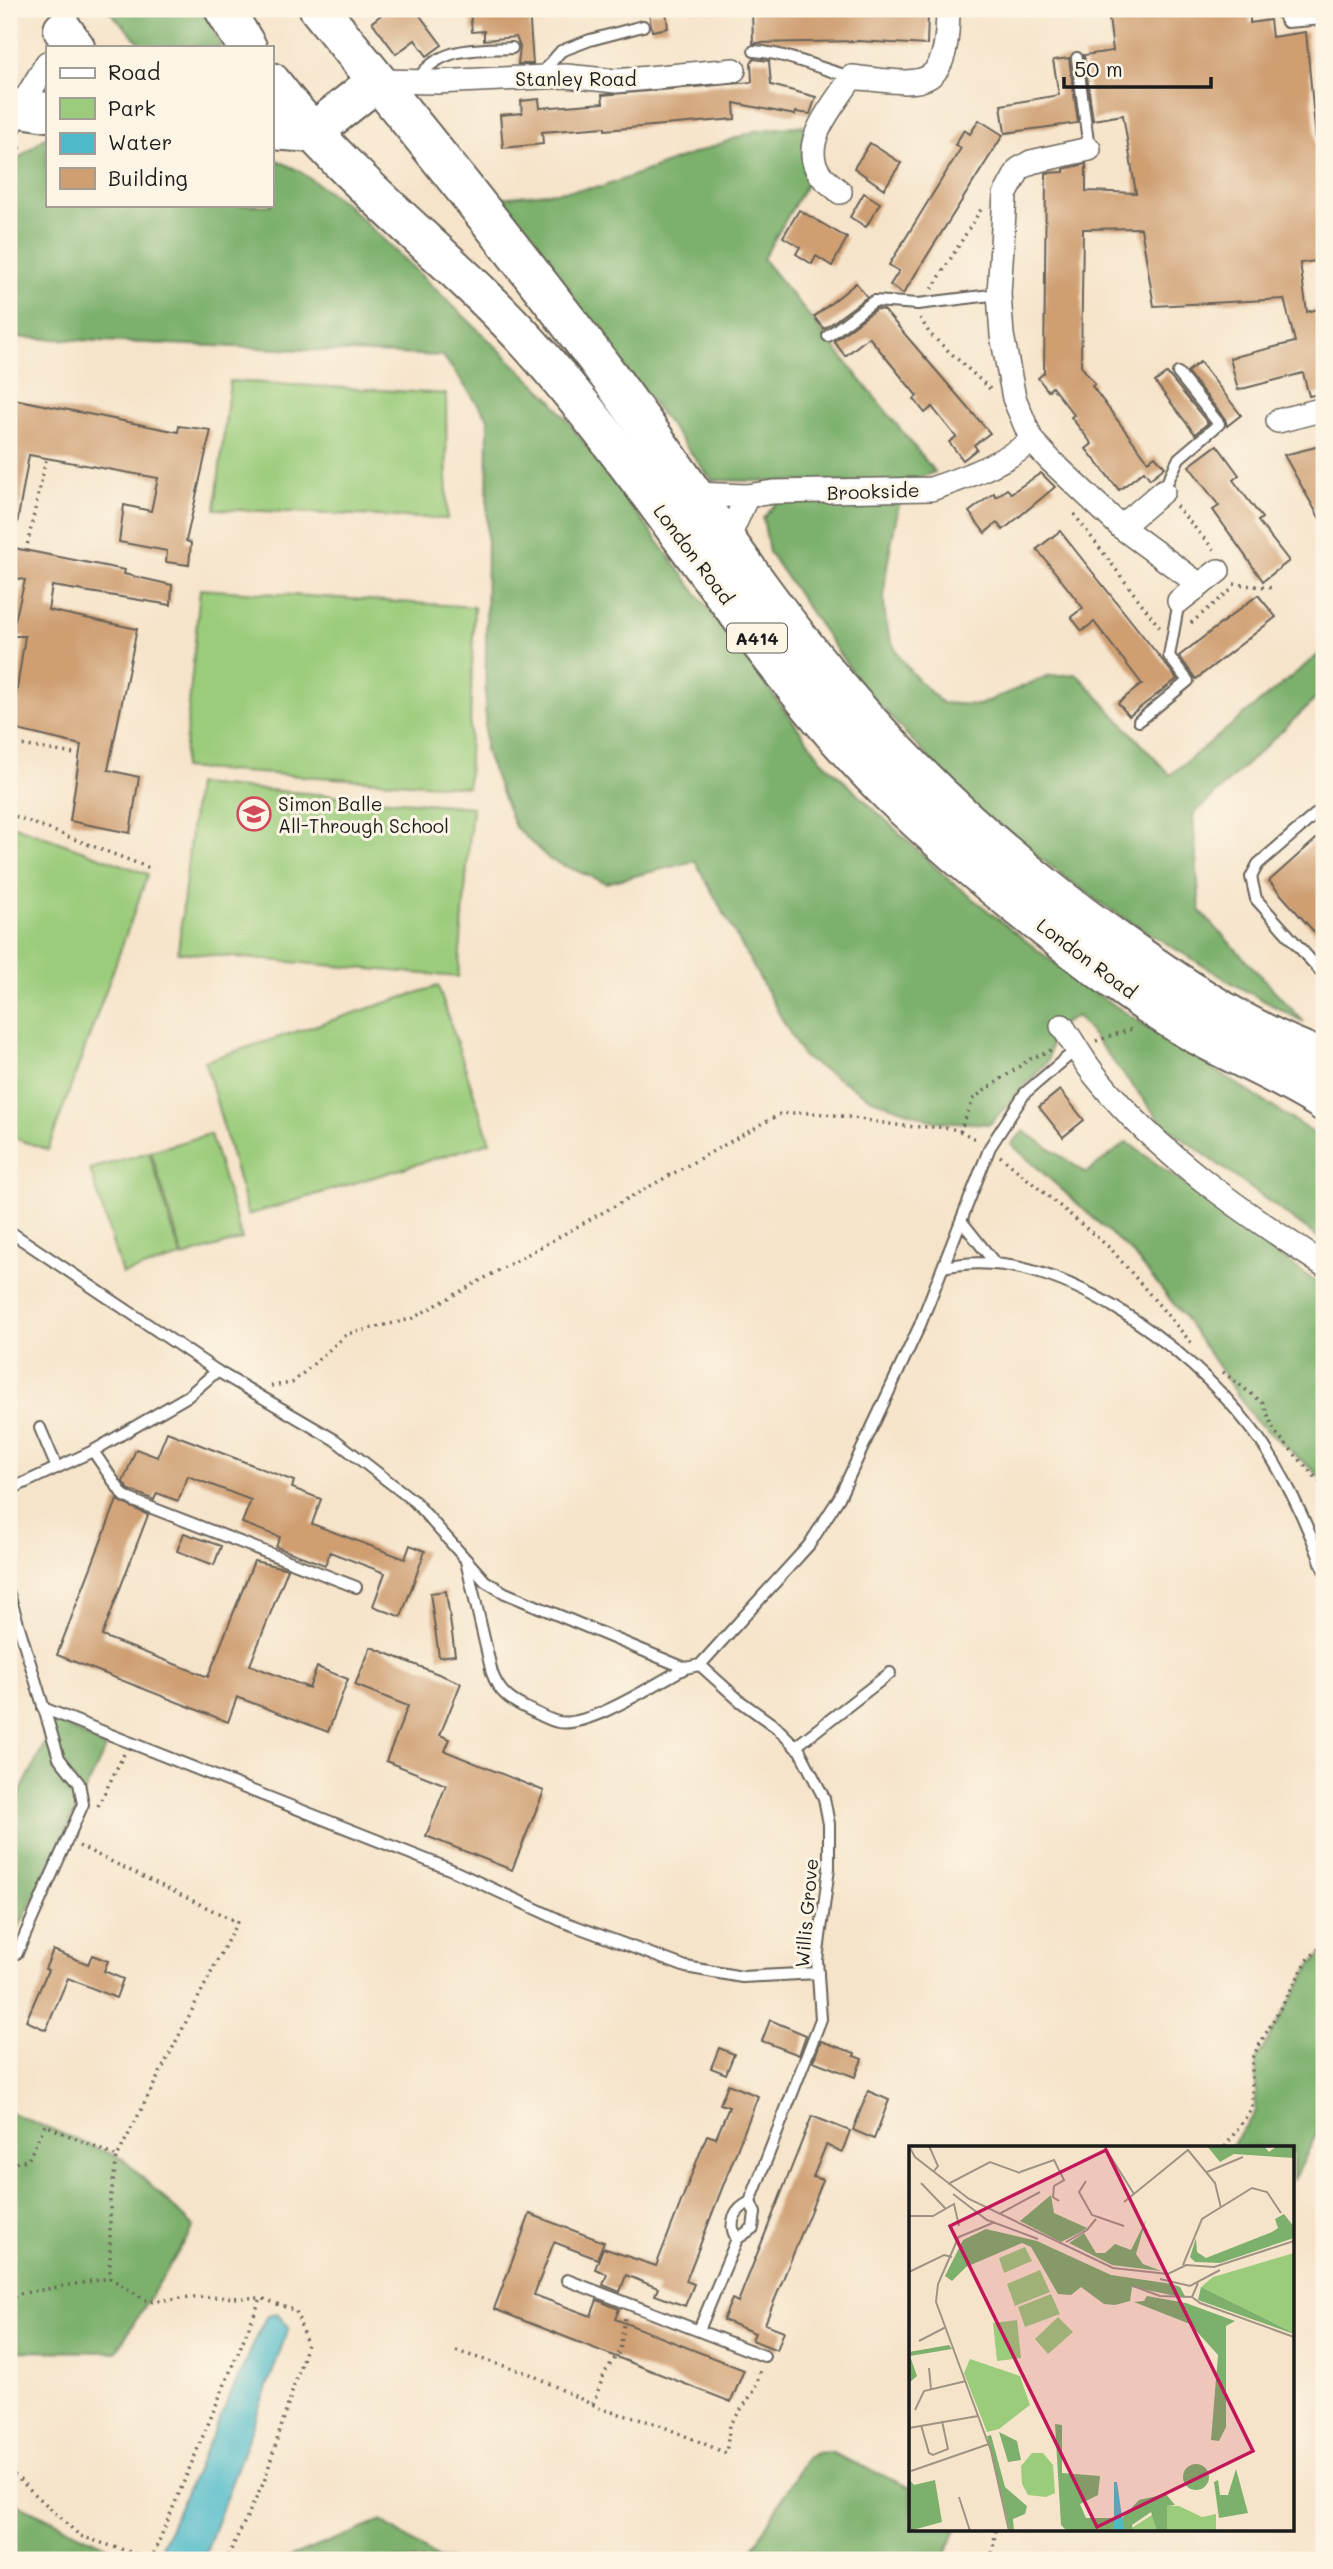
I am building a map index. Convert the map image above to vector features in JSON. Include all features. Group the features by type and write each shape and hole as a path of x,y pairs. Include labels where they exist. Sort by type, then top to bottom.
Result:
{"highway":[{"path":"224,9 246,46"},
{"name":"London Road","path":"318,9 536,278 785,620 859,711 919,775 983,837 1061,901 1154,967 1273,1036 1324,1059"},
{"path":"273,130 312,133 377,81"},
{"name":"London Road","path":"273,84 312,133 487,298 541,357 587,412 773,661 827,727 890,794 959,859 1112,979 1186,1028 1324,1102"}],"street":[{"path":"840,192 820,174 812,159 812,145 852,77 921,82 935,73 942,64 948,46 948,9"},
{"name":"Stanley Road","path":"377,81 415,83 566,76 616,81 734,70"},
{"path":"26,115 46,73"},
{"path":"1089,149 1031,162 1019,169 1005,195 999,294 1002,335 1013,398 1032,441 1121,527 1200,585"},
{"path":"1278,421 1324,409"},
{"name":"Brookside","path":"694,494 747,496 773,492 931,489 953,482 1017,452 1032,441"},
{"path":"1121,527 1163,491"},
{"path":"727,541 747,496"},
{"path":"1179,601 1200,585 1226,577"},
{"path":"1071,1038 1104,1087 1166,1148 1215,1191 1324,1265"}],"lane":[{"path":"1279,9 1287,22 1324,19"},
{"path":"538,77 561,51 643,26"},
{"path":"415,83 427,65 453,50 512,48"},
{"path":"754,51 770,52 813,68 852,77"},
{"path":"1077,58 1089,149"},
{"path":"828,336 874,301 918,304 999,294"},
{"path":"1163,491 1179,457 1219,424 1178,373"},
{"path":"1139,721 1188,681 1169,656 1179,601"},
{"path":"1324,807 1258,864 1251,877 1256,899 1324,975"},
{"path":"466,1560 495,1681 499,1690 515,1703 558,1722 575,1721 598,1713 685,1668 701,1665 809,1545 839,1498 963,1223 990,1147 1025,1093 1071,1038"},
{"path":"963,1223 994,1262"},
{"path":"9,1231 217,1371 335,1440 415,1502 485,1581 505,1593 685,1668"},
{"path":"944,1267 968,1262 994,1262 1037,1273 1096,1298 1169,1346 1198,1370 1253,1430 1279,1472 1324,1570"},
{"path":"9,1490 93,1451 188,1396 217,1371"},
{"path":"40,1429 57,1468"},
{"path":"93,1451 123,1495 134,1501 356,1587"},
{"path":"9,1594 60,1758 79,1783 83,1804 17,1953"},
{"name":"Willis Grove","path":"701,1665 795,1747 824,1798 829,1825 829,1868 818,1973 821,2019 750,2202 734,2217 732,2225 737,2239"},
{"path":"795,1747 890,1673"},
{"path":"43,1708 452,1870 564,1922 686,1967 742,1977 818,1973"},
{"name":"Willis Grove","path":"699,2330 737,2239 753,2228 755,2213 750,2202"},
{"path":"567,2280 764,2356"}],"path":[{"path":"26,551 46,459"},
{"path":"1226,577 1273,588"},
{"path":"9,743 74,754"},
{"path":"9,814 150,868"},
{"path":"248,1390 292,1383 347,1334 411,1319 780,1114 806,1111 907,1126 947,1127 960,1131 974,1098 1030,1059 1071,1038"},
{"path":"990,1147 1111,1249 1202,1354"},
{"path":"1222,1372 1263,1403 1275,1433 1324,1487"},
{"path":"95,1810 131,1741"},
{"path":"83,1834 78,1845 237,1922 117,2157 110,2201 110,2278"},
{"path":"1226,2146 1252,2108 1252,2058 1307,1961 1324,1943"},
{"path":"9,2164 28,2160 45,2125 117,2157"},
{"path":"9,2302 18,2294 110,2278 149,2302 190,2297 261,2298 296,2311 307,2344 264,2482 226,2560"},
{"path":"9,2470 80,2536 152,2560 261,2298"},
{"path":"593,2404 605,2372 621,2351 621,2330 629,2304"},
{"path":"456,2351 530,2374 593,2404 688,2435 726,2453 730,2425 754,2391 764,2356"},
{"path":"991,2560 996,2530"}],"green space":[{"path":"107,9 202,9 221,46 143,46"},
{"path":"803,125 811,176 763,259 935,472 902,484 712,480 544,263 499,198 602,187 755,131"},
{"path":"46,137 46,206 273,206 273,158 298,170 347,205 551,399 822,760 948,879 1078,982 1324,1140 1324,1242 1163,1124 1077,1016 1045,1034 1051,1045 1048,1061 990,1124 934,1121 872,1099 803,1057 695,861 606,883 550,860 515,827 485,751 488,418 443,356 9,337 9,166"},
{"path":"230,381 446,394 447,519 215,509"},
{"path":"900,499 887,570 884,606 886,624 901,658 942,703 979,705 1047,676 1077,674 1170,775 1324,650 1324,691 1193,815 1200,911 1304,1022 1240,988 1103,905 981,815 861,685 769,552 763,518 778,501"},
{"path":"200,589 474,607 468,787 183,768"},
{"path":"196,784 472,807 458,977 178,952"},
{"path":"9,824 148,874 48,1150 9,1136"},
{"path":"438,986 490,1142 248,1215 205,1061"},
{"path":"1024,1131 1086,1173 1127,1142 1324,1288 1324,1480 1255,1420 1182,1314 1132,1253 1011,1144"},
{"path":"210,1134 242,1239 183,1257 151,1151"},
{"path":"149,1152 181,1257 122,1274 90,1169"},
{"path":"56,1721 106,1748 9,1948 9,1815"},
{"path":"1324,1952 1324,2119 1294,2179 1294,2146 1232,2146 1256,2111 1256,2061 1311,1965"},
{"path":"9,2112 123,2159 194,2227 116,2352 9,2351"},
{"path":"830,2452 909,2487 909,2530 956,2530 944,2560 746,2560 806,2458 816,2453"},
{"path":"9,2500 135,2560 9,2560"},
{"path":"382,2521 439,2559 452,2560 283,2560"}],"water":[{"path":"277,2313 289,2327 203,2560 155,2560 266,2317"}],"building":[{"path":"389,9 415,9 442,45 427,56 415,40 396,54 372,22"},
{"path":"470,9 529,9 533,64 518,64 520,47 516,37 484,40 484,31 472,32"},
{"path":"855,9 895,13 895,9 912,9 912,14 928,14 927,45 858,41 753,43 752,10"},
{"path":"1108,9 1250,9 1250,23 1270,20 1272,37 1306,32 1324,226 1324,260 1300,263 1307,312 1322,308 1324,317 1324,393 1309,396 1303,373 1238,390 1230,358 1295,342 1284,299 1154,306 1141,228 1083,229 1081,366 1095,384 1092,386 1148,461 1155,456 1165,467 1150,479 1144,471 1119,490 1086,449 1092,444 1071,417 1074,415 1052,387 1048,391 1038,378 1044,373 1046,173 1064,172 1064,169 1086,164 1086,191 1136,193 1123,115 1093,120 1084,55 1113,51"},
{"path":"666,11 668,28 652,31 649,13"},
{"path":"1069,58 1078,123 1005,133 1001,105 1059,95 1053,60"},
{"path":"754,59 769,61 771,85 816,97 810,114 796,112 795,115 734,103 735,119 605,130 605,127 542,132 543,144 503,148 500,115 522,113 521,101 539,99 540,108 603,103 602,95 752,82 751,63"},
{"path":"979,120 1003,135 903,294 890,285 899,271 889,265 961,148 955,145 964,130 970,134"},
{"path":"870,143 901,163 884,189 854,168"},
{"path":"864,193 880,203 866,227 850,217"},
{"path":"799,210 847,238 832,266 816,256 812,264 796,254 800,247 783,237"},
{"path":"856,283 867,297 824,329 814,317"},
{"path":"876,309 884,310 990,433 974,445 977,449 963,460 949,442 956,437 932,407 925,413 914,399 917,396 869,337 845,356 834,341"},
{"path":"1200,362 1241,415 1227,426 1225,419 1187,372"},
{"path":"1167,373 1208,423 1195,434 1155,382"},
{"path":"9,398 178,432 179,426 211,430 186,541 191,543 189,565 166,562 167,551 119,542 124,505 151,511 158,478 29,455 17,524 9,524"},
{"path":"1217,445 1239,475 1233,480 1262,518 1258,521 1289,561 1263,581 1213,510 1219,506 1189,466"},
{"path":"1324,445 1324,526 1284,455"},
{"path":"1041,473 1055,487 1003,530 997,523 985,533 969,512 994,493 996,497 1007,489 1011,493"},
{"path":"1060,531 1177,679 1129,716 1118,703 1142,684 1094,622 1082,631 1071,617 1083,608 1037,549"},
{"path":"9,547 125,570 124,574 172,585 171,605 52,586 48,610 137,629 108,770 139,777 130,833 70,821 81,745 9,728 9,701 15,702 25,636 11,636 25,580 9,577"},
{"path":"1258,595 1276,617 1196,679 1179,656"},
{"path":"1324,832 1324,943 1269,881"},
{"path":"1060,1090 1084,1120 1063,1137 1039,1107"},
{"path":"167,1432 294,1481 292,1488 321,1499 312,1524 405,1559 410,1545 425,1551 401,1617 373,1606 385,1573 330,1552 325,1565 276,1547 280,1537 242,1523 251,1500 188,1476 178,1501 157,1493 154,1500 128,1489 123,1482 136,1449 157,1457"},
{"path":"117,1500 148,1515 102,1636 208,1677 254,1561 288,1569 250,1665 309,1688 317,1667 348,1679 328,1732 237,1697 228,1722 57,1655"},
{"path":"184,1533 221,1546 214,1565 177,1551"},
{"path":"446,1591 455,1655 439,1657 430,1593"},
{"path":"371,1647 461,1683 440,1735 450,1739 445,1751 544,1791 512,1870 426,1836 446,1785 386,1761 408,1706 355,1685"},
{"path":"53,1950 88,1964 92,1955 108,1961 104,1971 123,1979 116,1998 68,1978 46,2030 26,2021 48,1970 45,1969"},
{"path":"770,2020 806,2035 799,2055 762,2041"},
{"path":"821,2041 855,2053 854,2056 862,2059 855,2077 813,2061"},
{"path":"719,2048 734,2054 726,2074 711,2068"},
{"path":"728,2084 758,2096 686,2281 694,2284 685,2306 655,2295 658,2288 626,2275 620,2292 603,2285 607,2274 595,2269 603,2248 656,2266 707,2135 716,2138 729,2107 720,2104"},
{"path":"868,2091 889,2100 874,2139 853,2130"},
{"path":"812,2116 850,2131 842,2152 826,2145 813,2177 823,2180 765,2324 784,2331 777,2350 752,2340 755,2333 723,2320 732,2299 738,2302"},
{"path":"530,2214 604,2242 597,2259 554,2242 534,2295 591,2316 597,2300 619,2309 615,2319 744,2370 731,2402 494,2309"}],"place":[{"name":"Simon Balle All-Through School","path":"254,814"}]}
